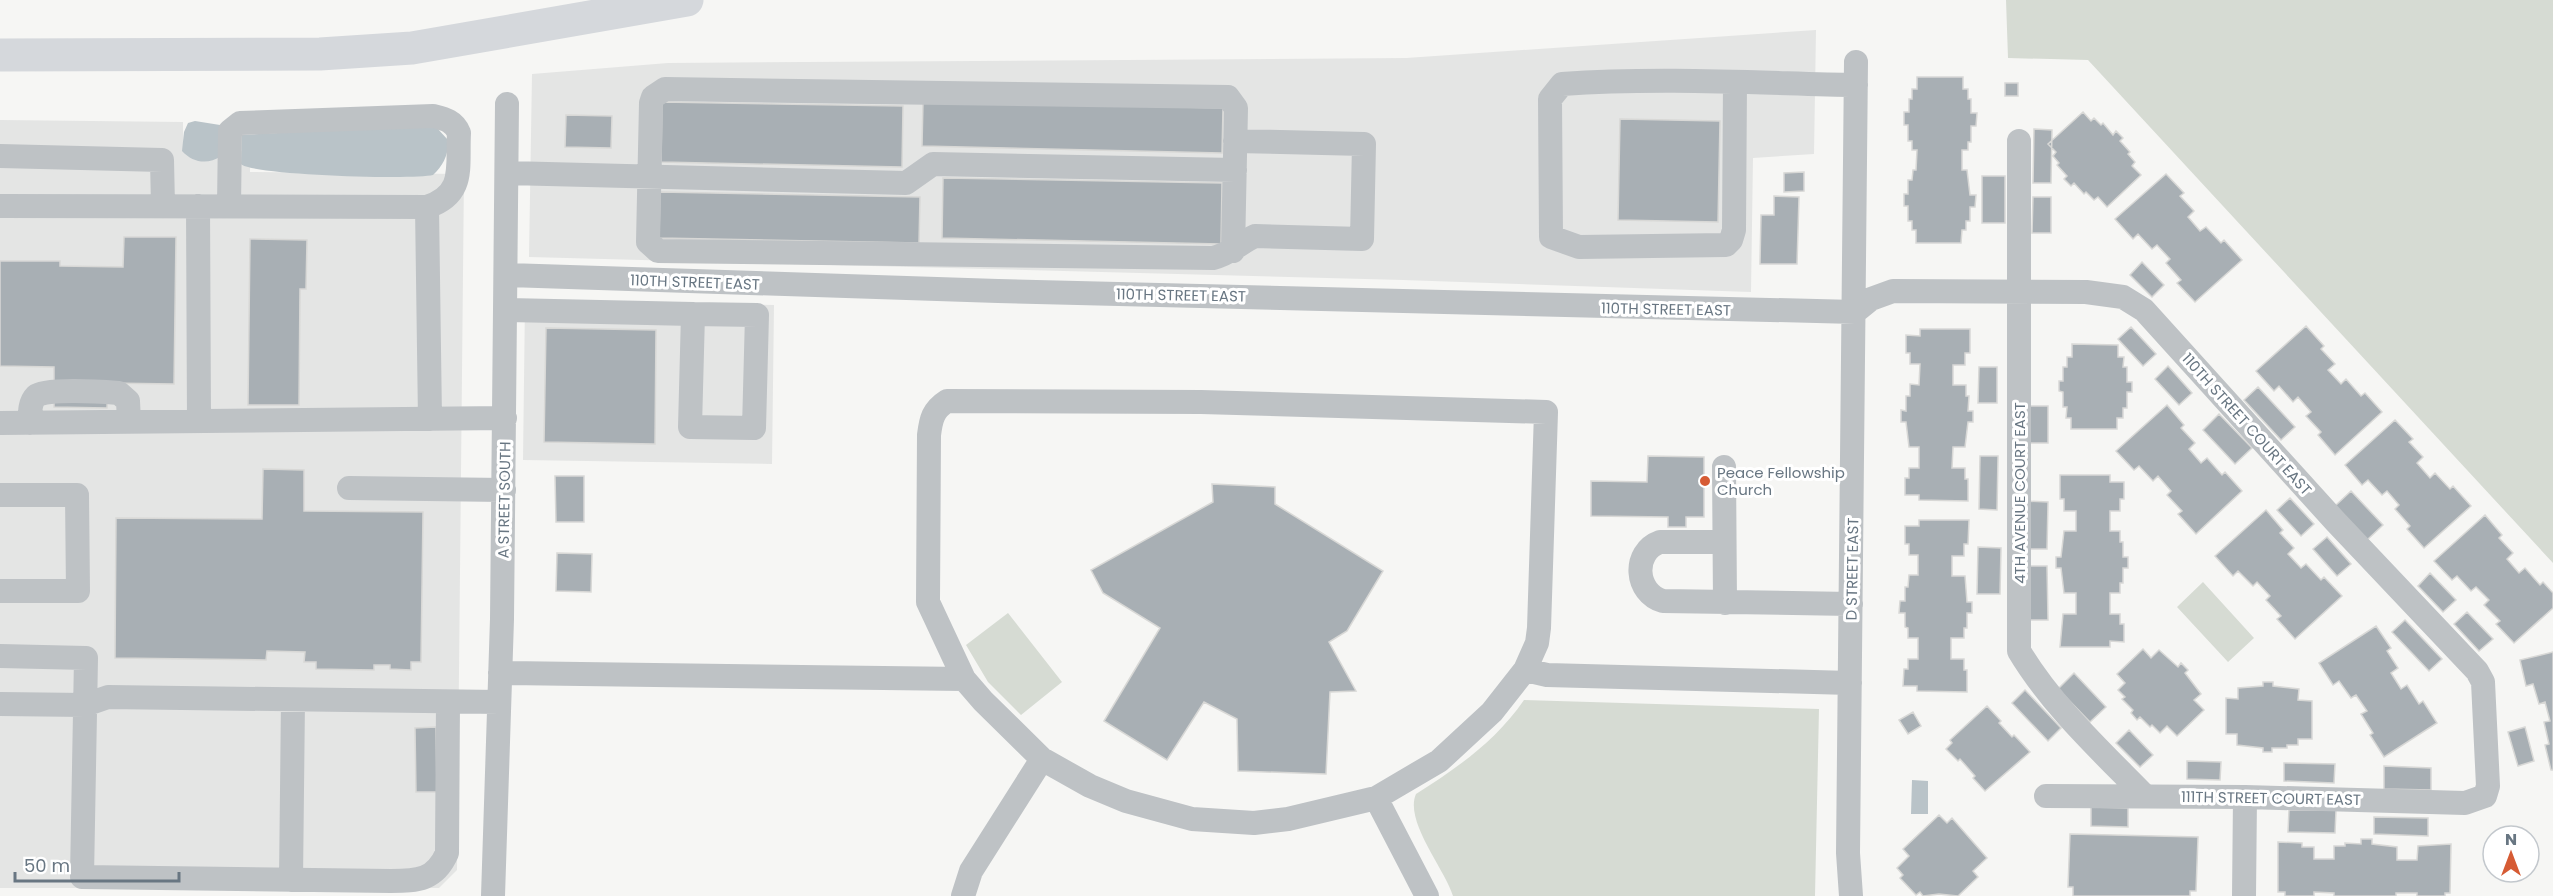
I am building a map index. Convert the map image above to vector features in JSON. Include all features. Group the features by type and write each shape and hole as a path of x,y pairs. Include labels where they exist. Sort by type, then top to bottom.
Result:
{"highway":[{"path":"0,55 320,54 412,48 687,0"}],"street":[{"name":"D STREET EAST","path":"1734,82 1856,74 1848,853 1851,896"},
{"path":"1620,80 1734,82 1734,230 1731,240 1726,245 1579,247 1551,237 1550,99 1562,84 1620,80"},
{"path":"1233,251 1234,170 1236,108 1228,97 665,89 653,97 651,103 648,242 658,251 1213,258 1233,251 1255,236 1362,239 1364,144 1235,141"},
{"name":"A STREET SOUTH","path":"493,896 504,490 507,104"},
{"path":"0,206 427,207 442,202 457,184 459,133 456,126 446,119 433,116 240,123 230,131 229,206"},
{"name":"4TH AVENUE COURT EAST","path":"2019,141 2019,651 2040,684 2145,796"},
{"path":"0,156 162,160 163,206"},
{"path":"507,173 906,183 933,164 1234,170"},
{"path":"198,206 199,421"},
{"path":"427,207 430,419"},
{"name":"110TH STREET EAST","path":"507,275 986,291 1855,312"},
{"name":"110TH STREET COURT EAST","path":"1855,312 1871,299 1893,291 2115,295 2123,297 2144,310 2335,520 2477,671 2483,682 2488,786"},
{"path":"506,310 757,315 754,428 690,426 693,314"},
{"path":"947,401 1213,403 1546,412 1537,643 1525,670 1492,712 1439,761 1376,798 1288,819 1254,824 1210,821 1162,812 1126,801 1090,786 1042,759 990,709 964,679 928,602 929,435 931,420 937,407 947,401"},
{"path":"0,423 505,418"},
{"path":"1724,467 1725,603"},
{"path":"349,488 504,490"},
{"path":"0,495 77,495 78,591 0,591"},
{"path":"1724,542 1660,542 1651,545 1641,561 1643,585 1655,599 1663,602 1851,604"},
{"path":"0,656 86,658 82,877 291,880 368,888 420,881 428,877 444,861 447,853 448,702"},
{"path":"1525,670 1547,675 1850,683"},
{"path":"500,673 964,679"},
{"path":"0,704 85,705 108,697 499,702"},
{"path":"291,880 293,699"},
{"path":"963,896 971,871 1042,759"},
{"name":"111TH STREET COURT EAST","path":"2046,796 2245,797 2465,803 2485,796 2488,786"},
{"path":"2244,896 2245,797"},
{"path":"1376,798 1427,896"}],"shaded area":[{"path":"2006,0 2553,0 2553,563 2088,60 2008,58"},
{"path":"1816,30 1814,154 1753,158 1751,292 1403,280 529,257 532,74 668,63 1406,58"},
{"path":"0,120 183,122 183,150 250,151 250,172 464,174 457,870 439,888 0,888"},
{"path":"195,121 220,125 221,156 206,162 191,158 182,151 184,132 188,123"},
{"path":"411,126 437,128 448,140 445,159 433,175 333,176 272,171 241,164 242,135"},
{"path":"525,301 774,305 772,464 523,460"},
{"path":"2203,582 2254,638 2228,662 2177,607"},
{"path":"1008,613 1062,682 1021,715 988,682 966,645"},
{"path":"1524,700 1819,709 1815,896 1453,896 1420,831 1414,805 1416,794 1475,753 1501,728"},
{"path":"1912,780 1928,781 1928,814 1911,814"}],"building":[{"path":"1917,77 1963,77 1963,89 1968,89 1968,99 1971,99 1971,113 1977,113 1976,126 1971,126 1971,142 1968,142 1968,150 1962,150 1962,170 1967,170 1970,195 1976,195 1975,207 1970,207 1970,221 1966,221 1966,230 1962,230 1961,243 1916,243 1916,230 1912,230 1912,221 1908,221 1908,206 1904,206 1904,194 1908,194 1908,180 1912,180 1913,170 1916,170 1917,150 1912,150 1912,141 1908,141 1908,125 1904,125 1904,112 1909,112 1909,99 1912,99 1912,89 1917,89"},
{"path":"2005,83 2018,83 2018,96 2005,96"},
{"path":"923,101 1223,108 1222,153 922,146"},
{"path":"662,102 903,106 902,167 661,162"},
{"path":"2083,112 2091,121 2094,118 2101,125 2103,123 2113,135 2116,131 2123,138 2120,141 2135,162 2132,166 2141,175 2107,207 2098,197 2094,200 2086,192 2084,194 2074,183 2071,186 2064,179 2067,176 2057,165 2059,163 2053,156 2056,152 2048,144"},
{"path":"566,115 612,116 611,148 565,147"},
{"path":"1620,119 1720,121 1718,222 1618,220"},
{"path":"2034,129 2052,130 2051,183 2033,183"},
{"path":"1804,172 1804,191 1784,192 1784,173"},
{"path":"2166,174 2184,193 2180,196 2194,211 2188,217 2200,231 2206,227 2221,243 2224,240 2242,260 2195,302 2177,283 2181,280 2166,263 2170,259 2157,245 2152,249 2138,234 2133,239 2115,219"},
{"path":"1982,176 2005,176 2005,223 1982,223"},
{"path":"943,178 1222,183 1221,244 942,238"},
{"path":"660,192 920,197 919,243 659,238"},
{"path":"1774,196 1799,197 1797,264 1760,264 1761,215 1774,215"},
{"path":"2033,197 2051,197 2051,233 2032,233"},
{"path":"124,237 176,237 174,384 108,383 107,408 54,407 54,367 0,366 0,261 60,261 60,266 123,267"},
{"path":"250,239 307,240 306,289 300,289 299,405 248,405"},
{"path":"2142,262 2164,285 2152,297 2130,275"},
{"path":"2306,326 2324,346 2321,349 2335,364 2328,370 2341,384 2346,379 2361,396 2365,393 2382,412 2335,455 2318,435 2321,432 2306,416 2311,412 2298,397 2293,402 2279,386 2274,391 2256,371"},
{"path":"2131,327 2156,354 2143,366 2118,339"},
{"path":"546,328 656,330 655,444 544,442"},
{"path":"1920,329 1970,329 1970,353 1965,353 1965,365 1953,365 1953,385 1966,385 1966,396 1969,396 1968,411 1973,411 1973,422 1968,422 1965,447 1953,447 1952,468 1965,468 1965,479 1968,479 1968,501 1919,500 1919,495 1905,495 1905,478 1909,478 1909,468 1919,468 1919,447 1909,447 1906,422 1901,422 1901,410 1906,411 1906,396 1910,396 1910,384 1919,385 1920,364 1910,364 1910,353 1906,353 1906,335 1920,336"},
{"path":"2072,344 2118,345 2118,357 2124,357 2123,367 2127,367 2127,382 2132,382 2132,392 2127,392 2127,408 2123,408 2123,418 2117,418 2117,429 2071,429 2071,418 2066,418 2067,407 2063,407 2063,392 2059,391 2059,381 2063,381 2063,367 2067,367 2067,357 2072,357"},
{"path":"2168,366 2192,393 2179,405 2155,379"},
{"path":"1979,367 1997,367 1997,403 1978,403"},
{"path":"2258,387 2295,427 2281,440 2244,400"},
{"path":"2167,405 2184,425 2181,428 2195,443 2189,449 2201,463 2207,458 2222,475 2225,472 2242,491 2196,534 2178,514 2182,511 2167,495 2171,491 2158,476 2153,481 2139,466 2134,470 2116,451"},
{"path":"2030,406 2048,406 2048,443 2030,443"},
{"path":"2219,414 2252,448 2235,464 2203,430"},
{"path":"2395,420 2413,439 2409,442 2423,457 2417,463 2430,478 2435,473 2450,489 2453,486 2471,506 2424,548 2407,529 2410,526 2395,509 2399,505 2387,491 2382,495 2368,480 2362,485 2345,465"},
{"path":"1648,456 1704,457 1704,517 1686,517 1686,527 1668,527 1668,517 1591,516 1591,481 1647,482"},
{"path":"1980,456 1998,456 1997,510 1979,509"},
{"path":"263,469 304,470 304,511 423,512 421,662 411,662 411,670 390,669 390,665 374,665 374,670 316,669 316,662 304,662 305,652 267,651 266,660 115,658 116,518 262,519"},
{"path":"2060,475 2110,475 2110,482 2124,482 2124,499 2120,499 2120,511 2110,511 2110,531 2120,531 2123,557 2128,557 2128,568 2123,568 2120,593 2110,593 2110,614 2120,614 2120,624 2124,624 2124,642 2110,641 2110,647 2060,647 2063,614 2076,614 2076,593 2064,593 2061,568 2056,568 2056,557 2061,557 2064,531 2076,531 2076,511 2064,511 2064,499 2060,499"},
{"path":"555,476 584,476 584,522 556,522"},
{"path":"1212,484 1275,487 1275,504 1383,571 1347,631 1329,642 1356,691 1330,692 1326,774 1238,771 1237,719 1204,702 1167,760 1104,721 1160,628 1103,593 1091,570 1213,502"},
{"path":"2351,491 2383,525 2367,540 2335,506"},
{"path":"2290,498 2314,524 2301,536 2277,510"},
{"path":"2024,501 2048,502 2047,549 2023,549"},
{"path":"2266,510 2283,530 2280,533 2294,548 2288,554 2301,568 2306,564 2321,580 2324,577 2342,596 2295,639 2277,619 2281,616 2266,600 2270,596 2257,582 2253,586 2238,571 2233,576 2215,556"},
{"path":"2485,515 2502,535 2499,538 2513,553 2507,559 2519,573 2525,568 2540,585 2543,582 2553,593 2553,608 2514,643 2496,624 2500,621 2484,605 2489,600 2476,587 2471,591 2457,576 2452,580 2434,561"},
{"path":"1919,520 1969,520 1968,544 1964,544 1964,556 1952,556 1952,576 1965,576 1967,602 1972,602 1972,613 1967,613 1964,638 1951,638 1951,659 1964,659 1964,670 1967,670 1967,692 1917,691 1917,686 1903,686 1904,669 1908,669 1908,659 1918,659 1918,638 1908,638 1905,613 1899,613 1900,601 1905,601 1905,587 1908,587 1909,575 1918,575 1918,555 1909,555 1909,544 1905,544 1905,526 1919,526"},
{"path":"2327,537 2351,564 2337,576 2313,549"},
{"path":"1978,547 2001,548 2000,594 1977,594"},
{"path":"557,553 592,554 591,592 556,591"},
{"path":"2029,566 2047,566 2048,620 2030,620"},
{"path":"2430,573 2456,600 2443,612 2418,586"},
{"path":"2467,612 2493,639 2479,651 2454,624"},
{"path":"2405,620 2442,659 2429,671 2392,632"},
{"path":"2376,626 2391,648 2387,651 2398,668 2391,673 2401,689 2407,685 2419,704 2423,701 2437,723 2384,757 2370,735 2373,733 2361,714 2367,711 2356,695 2351,698 2339,681 2333,685 2319,663"},
{"path":"2143,649 2151,658 2159,650 2178,667 2181,663 2188,670 2185,673 2201,694 2194,700 2204,710 2177,736 2167,726 2160,733 2140,717 2137,720 2131,713 2133,710 2122,699 2125,697 2118,690 2125,683 2117,674"},
{"path":"2553,652 2553,770 2551,770 2545,745 2549,744 2544,722 2550,721 2545,702 2539,704 2533,684 2526,686 2520,660"},
{"path":"2074,673 2106,707 2090,722 2058,689"},
{"path":"2263,682 2273,682 2273,686 2299,689 2298,700 2312,701 2312,739 2298,739 2298,745 2272,748 2272,752 2263,752 2263,748 2237,745 2237,734 2226,734 2226,698 2238,699 2238,688 2263,686"},
{"path":"2025,690 2061,728 2048,741 2012,703"},
{"path":"1987,706 2012,737 2014,735 2030,752 1985,791 1960,759 1958,761 1946,749 1952,743 1950,740"},
{"path":"1913,712 1921,726 1908,734 1899,720"},
{"path":"436,727 437,792 416,792 415,728"},
{"path":"2525,727 2534,761 2518,766 2508,732"},
{"path":"2129,730 2153,755 2140,767 2116,743"},
{"path":"2187,761 2221,762 2220,780 2187,779"},
{"path":"2284,763 2335,764 2334,783 2284,781"},
{"path":"2384,766 2431,768 2431,790 2384,789"},
{"path":"2091,807 2128,808 2128,827 2091,826"},
{"path":"2289,810 2336,810 2335,833 2288,832"},
{"path":"1939,815 1947,823 1952,818 1987,858 1973,871 1978,877 1958,896 1939,894 1923,896 1920,892 1916,895 1900,878 1903,875 1897,868 1909,856 1903,849"},
{"path":"2374,817 2428,818 2428,836 2374,834"},
{"path":"2070,834 2198,837 2196,891 2190,891 2190,896 2073,896 2073,887 2068,887"},
{"path":"2361,839 2372,839 2372,844 2397,847 2397,860 2417,860 2418,846 2451,844 2450,893 2445,893 2445,896 2396,893 2396,896 2334,896 2334,893 2314,892 2314,896 2285,896 2285,892 2278,892 2278,842 2302,843 2302,847 2314,847 2314,859 2334,859 2334,846 2345,846 2345,843 2361,844"}],"place":[{"name":"Peace Fellowship Church","path":"1705,481"}]}
